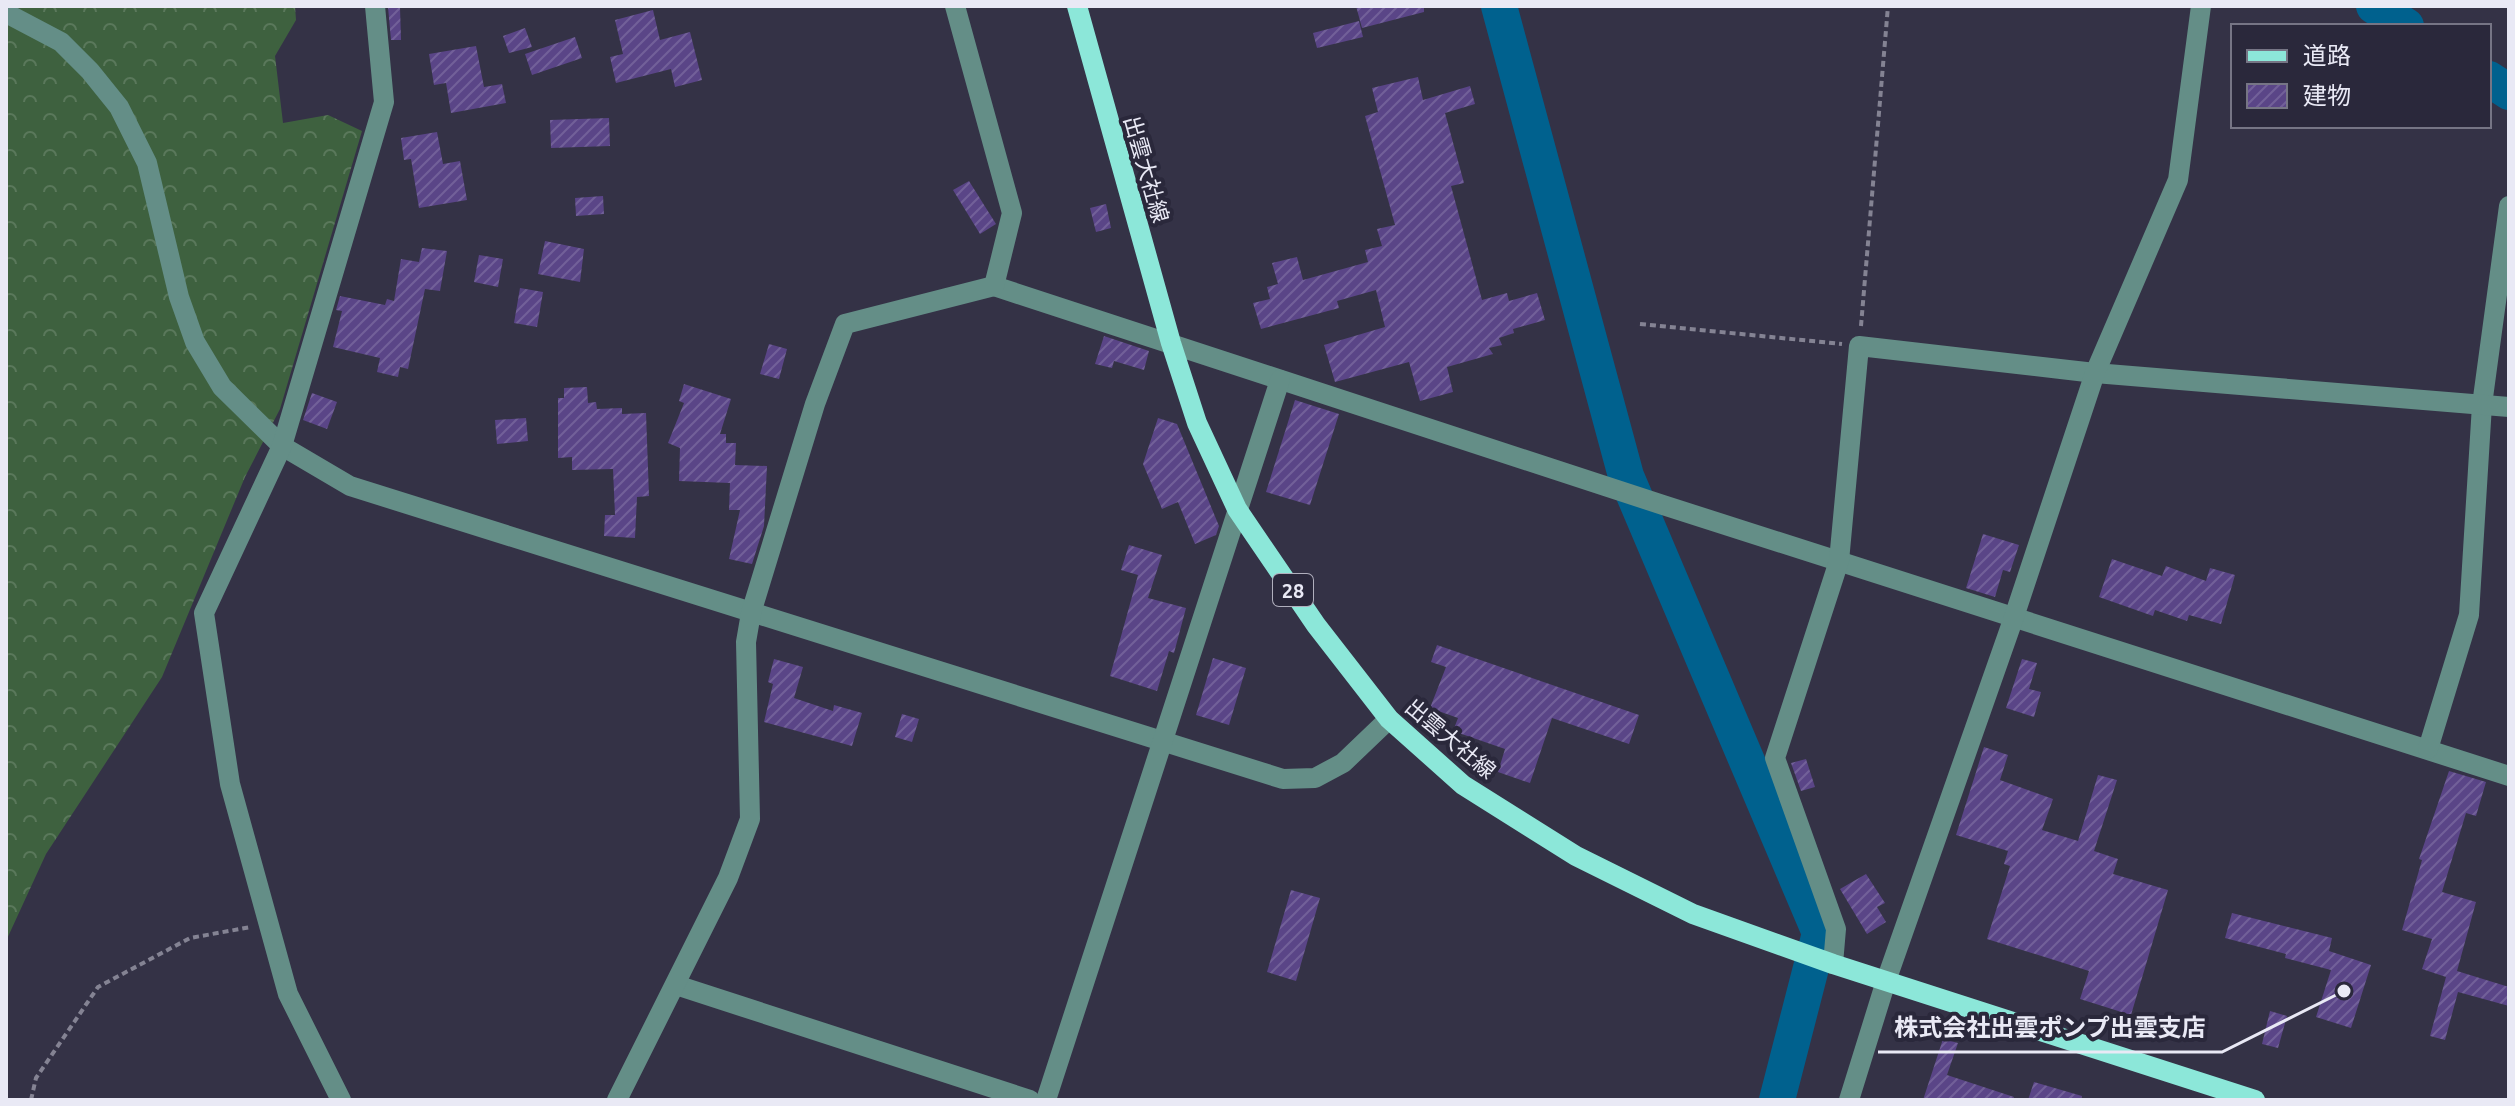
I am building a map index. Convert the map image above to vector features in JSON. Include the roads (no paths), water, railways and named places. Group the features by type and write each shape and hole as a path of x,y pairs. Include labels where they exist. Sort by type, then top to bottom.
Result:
{"main road":[{"name":"出雲大社線","path":"1077,6 1171,343 1197,423 1237,509 1316,625 1389,719 1463,785 1576,856 1693,914 1831,963 2255,1100"}],"street":[{"path":"341,1100 288,994 230,784 204,613 282,446 384,102 375,6"},
{"path":"955,6 1012,213 994,286"},
{"path":"1849,1100 1886,981 2014,617 2095,373 2178,180 2201,6"},
{"path":"6,13 61,42 119,107 147,163 179,297 195,342 222,387 282,446 350,486 1283,779 1315,778 1343,763 1389,719"},
{"path":"2428,749 2469,615 2482,405 2509,206"},
{"path":"617,1100 728,878 750,819 746,642 751,613 815,404 845,324 994,286 1609,488 2509,776"},
{"path":"1831,963 1836,929 1775,758 1839,561 1859,346 2095,373 2509,407"},
{"path":"1046,1100 1280,380"},
{"path":"676,985 1030,1100"}],"waterway":[{"path":"1499,6 1626,476 1820,933 1777,1100"},
{"path":"2374,6 2403,24"},
{"path":"2491,80 2509,92"}],"place":[{"name":"株式会社出雲ポンプ出雲支店","path":"2344,991"}]}
